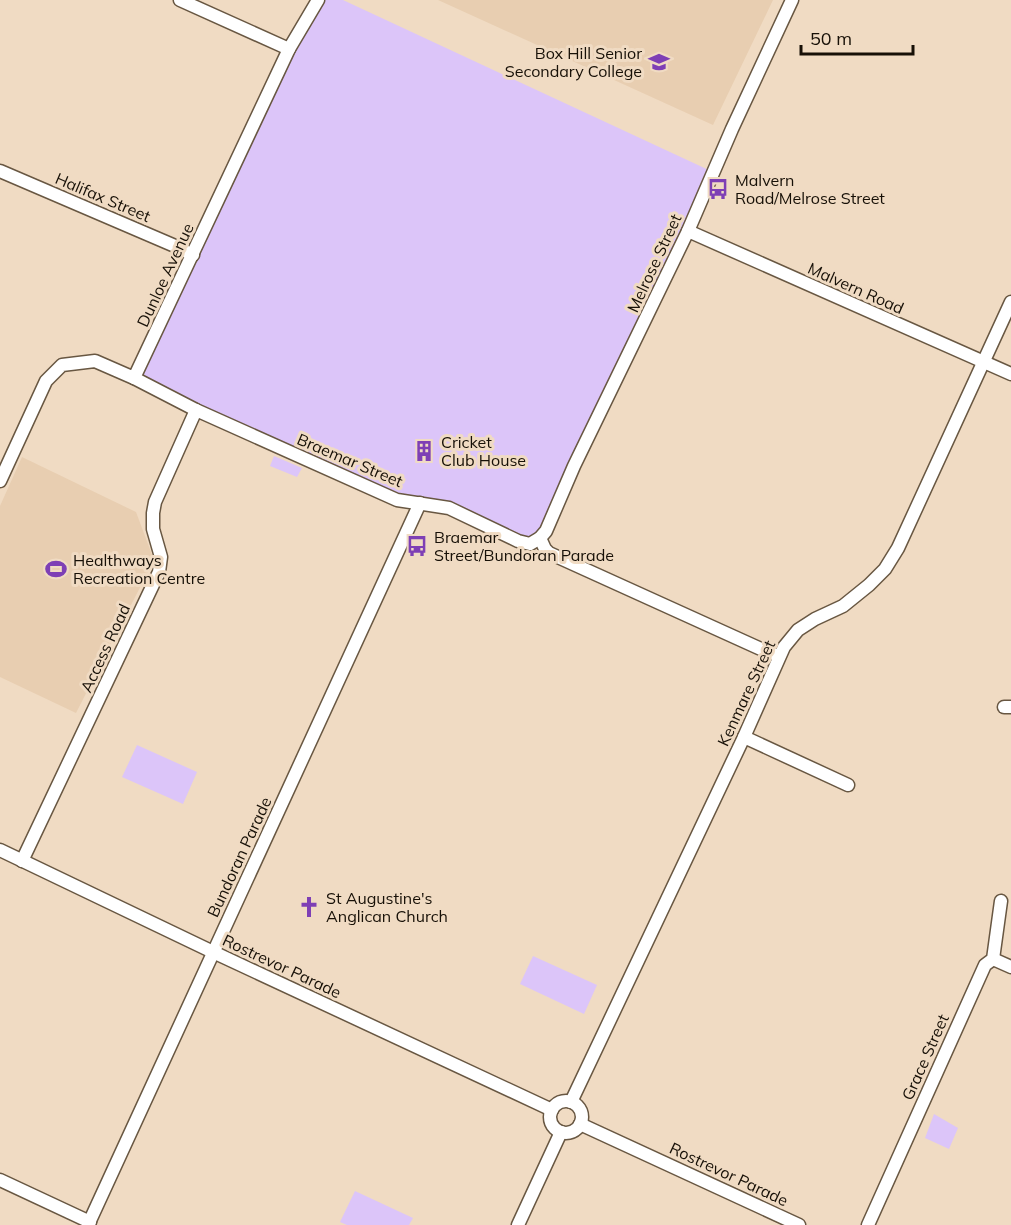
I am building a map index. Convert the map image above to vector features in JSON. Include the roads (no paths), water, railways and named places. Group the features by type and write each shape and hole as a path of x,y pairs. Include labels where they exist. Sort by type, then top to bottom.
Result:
{"street":[{"path":"180,0 289,49"},
{"name":"Dunloe Avenue","path":"134,378 289,49 318,0"},
{"name":"Melrose Street","path":"540,538 546,531 574,466 688,231 792,0"},
{"name":"Halifax Street","path":"0,171 193,255"},
{"name":"Malvern Road","path":"688,231 1011,375"},
{"name":"Kenmare Street","path":"572,1102 744,737 779,656 798,630 843,606 885,569 898,548 1011,302"},
{"path":"0,481 46,381 62,365 95,362 134,378"},
{"name":"Braemar Street","path":"134,378 196,410 397,500 448,508 518,541 530,544 540,538"},
{"name":"Access Road","path":"22,861 159,572 161,557 153,529 155,502 196,410"},
{"name":"Bundoran Parade","path":"89,1223 420,503"},
{"path":"540,538 549,553 779,656"},
{"path":"744,737 848,785"},
{"name":"Rostrevor Parade","path":"0,850 552,1110"},
{"name":"Grace Street","path":"868,1225 985,965 993,959 1001,901"},
{"path":"993,959 1011,967"},
{"path":"560,1102 572,1102 580,1110 582,1116 580,1124 576,1130 569,1133 561,1132 552,1125 550,1118 552,1110 560,1102"},
{"name":"Rostrevor Parade","path":"580,1124 799,1225"},
{"path":"518,1225 561,1132"},
{"path":"0,1180 89,1223"}],"place":[{"name":"Box Hill Senior Secondary College","path":"659,62"},
{"name":"Malvern Road/Melrose Street","path":"718,189"},
{"name":"Cricket Club House","path":"424,451"},
{"name":"Braemar Street/Bundoran Parade","path":"417,546"},
{"name":"Healthways Recreation Centre","path":"56,569"},
{"name":"St Augustine's Anglican Church","path":"309,907"}]}
